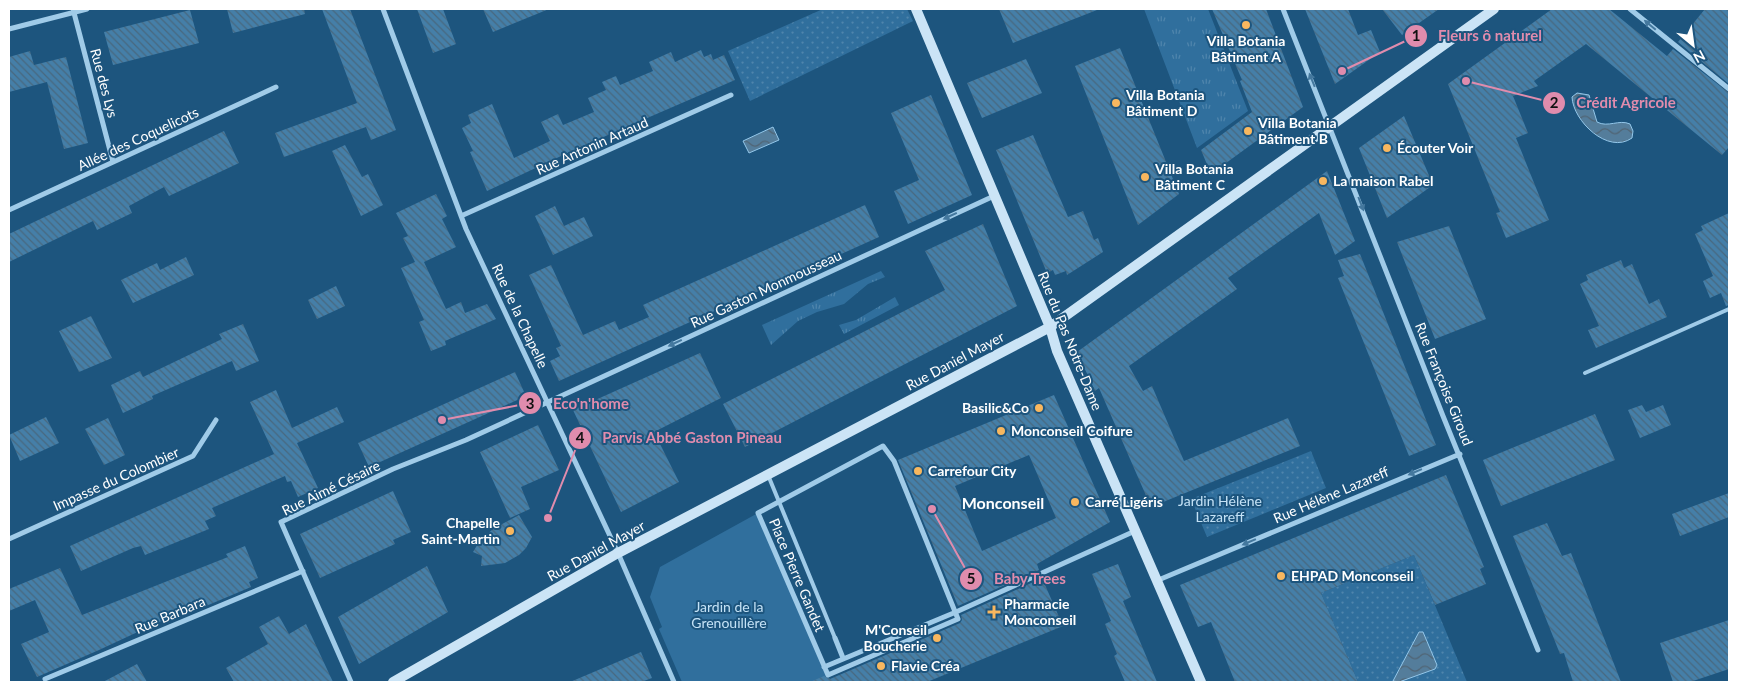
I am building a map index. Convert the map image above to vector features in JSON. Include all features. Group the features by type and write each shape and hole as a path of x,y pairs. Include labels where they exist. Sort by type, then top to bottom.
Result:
{"main road":[{"name":"Rue Daniel Mayer","path":"393,682 618,553 1050,327 1494,9"},
{"name":"Rue du Pas Notre-Dame","path":"920,10 994,196 1050,327 1057,351 1201,682"}],"street":[{"path":"9,29 73,10 87,9"},
{"name":"Rue de la Chapelle","path":"383,9 461,216 618,553 674,682"},
{"name":"Rue Françoise Giroud","path":"1283,9 1331,126 1443,416 1538,650"},
{"path":"1630,9 1729,89"},
{"name":"Rue des Lys","path":"73,10 113,162"},
{"name":"Allée des Coquelicots","path":"9,210 276,87"},
{"name":"Rue Antonin Artaud","path":"461,216 731,95"},
{"name":"Rue Gaston Monmousseau","path":"547,402 994,196"},
{"name":"Rue Aimé Césaire","path":"351,682 281,522 392,469 466,440 547,402"},
{"name":"Impasse du Colombier","path":"9,539 193,456 216,420"},
{"name":"Place Pierre Gandet","path":"824,667 758,513 883,446 894,461 956,612"},
{"name":"Rue Hélène Lazareff","path":"1156,581 1460,454"},
{"path":"956,612 958,619 828,675 824,667 956,612 1135,531"},
{"name":"Rue Barbara","path":"45,679 303,571"},
{"name":"Place Pierre Gandet","path":"835,638 843,658"}],"lane":[{"path":"1585,373 1729,309"},
{"path":"768,475 835,638"}],"green space":[{"path":"823,9 907,9 913,21 750,101 728,51"},
{"path":"1144,9 1208,9 1248,111 1197,148"},
{"path":"881,271 885,277 868,284 844,304 817,312 798,321 771,345 762,325"},
{"path":"895,297 899,305 844,334 839,325 856,320"},
{"name":"Jardin Hélène Lazareff","path":"1311,451 1326,488 1207,537 1191,499"},
{"name":"Jardin de la Grenouillère","path":"758,513 831,682 682,682 659,629 662,627 650,597 660,567"},
{"path":"1414,555 1467,682 1358,682 1321,593"}],"water":[{"path":"1577,93 1589,95 1597,122 1601,124 1622,122 1630,124 1633,131 1632,138 1623,142 1613,142 1593,133 1578,116 1574,106 1572,97"},
{"path":"773,127 779,140 749,153 743,141"},
{"path":"1419,632 1423,632 1437,665 1435,669 1399,682 1393,681"}],"building":[{"path":"227,9 304,9 305,14 233,33"},
{"path":"322,9 350,9 396,130 371,140 366,127 284,157 275,133 357,103"},
{"path":"417,9 443,9 456,44 433,53"},
{"path":"483,9 549,9 493,32"},
{"path":"999,9 1096,9 1097,10 1013,43"},
{"path":"1212,9 1266,9 1303,107 1211,174 1201,150 1252,112 1240,81 1242,80"},
{"path":"1305,9 1348,9 1358,35 1371,30 1380,52 1335,84"},
{"path":"1382,9 1439,9 1402,35"},
{"path":"1552,9 1609,9 1667,56 1673,49 1729,93 1729,147 1722,155 1586,44 1534,81 1538,86 1513,96 1528,133 1516,138 1549,220 1506,238 1496,213 1500,212 1448,84"},
{"path":"1705,9 1729,9 1729,84 1678,42"},
{"path":"190,10 199,43 113,65 104,32"},
{"name":"Villa Botania Bâtiment D","path":"1120,48 1179,194 1138,225 1075,66"},
{"path":"701,50 704,57 711,54 713,60 724,55 735,80 578,148 487,191 470,152 473,151 462,128 471,123 468,115 492,104 514,158 550,141 541,122 558,114 563,125 594,112 588,98 606,90 602,82 616,76 620,85 653,71 649,62 671,52 675,62"},
{"path":"30,51 34,65 66,57 88,143 64,149 47,82 9,92 9,57"},
{"path":"1026,59 1042,93 982,118 967,83"},
{"path":"931,95 972,195 908,224 894,191 919,180 891,113"},
{"path":"1404,116 1433,185 1387,218 1359,148"},
{"path":"224,131 239,163 169,196 164,187 129,206 132,213 97,230 93,221 9,262 9,234"},
{"path":"1033,135 1068,217 1083,211 1094,240 1098,238 1103,252 1067,275 1066,271 1055,275 1053,270 1047,273 996,150"},
{"path":"345,145 362,177 368,174 383,205 361,216 332,151"},
{"path":"1327,171 1355,241 1335,255 1319,213 1228,278 1237,289 1129,366 1143,391 1152,386 1184,461 1288,418 1300,446 1151,507 1099,388 1095,391 1077,352"},
{"path":"436,194 447,216 442,219 456,247 424,262 446,309 461,302 465,313 487,304 496,319 445,341 446,345 431,351 419,322 424,320 401,268 415,262 403,238 408,236 396,213"},
{"path":"865,205 879,237 559,381 550,361 560,356 556,348 561,346 529,275 551,265 583,335 615,321 619,330 649,317 643,305"},
{"path":"555,206 564,226 584,217 593,236 553,255 535,216"},
{"path":"1729,213 1729,305 1726,306 1721,293 1710,298 1703,281 1713,276 1695,234 1703,230 1701,226"},
{"path":"983,224 1017,306 745,447 723,404 945,290 925,251"},
{"path":"1449,226 1486,319 1435,339 1397,242"},
{"path":"1360,254 1436,445 1409,456 1338,278 1344,276 1338,260"},
{"path":"186,257 194,275 133,303 121,280 157,263 160,270"},
{"path":"1621,260 1624,268 1632,264 1649,304 1659,299 1667,317 1596,348 1588,330 1599,326 1580,284 1588,280 1586,275"},
{"path":"336,286 345,306 317,319 308,300"},
{"path":"91,316 112,358 79,372 59,331"},
{"path":"243,324 259,361 236,371 232,361 152,396 153,399 123,413 111,385 140,371 143,377 222,339 219,334"},
{"path":"700,353 721,398 654,432 679,482 621,512 573,410"},
{"path":"515,372 526,396 369,467 358,443"},
{"path":"276,390 292,428 337,407 344,422 297,443 318,488 298,497 291,481 287,482 285,476 212,508 216,516 205,521 209,529 145,555 141,546 133,548 81,571 70,546 274,454 250,402"},
{"name":"Carré Ligéris","path":"1054,395 1110,522 1037,564 1039,570 958,606 898,460","holes":["1029,455 1056,518 982,551 955,486"]},
{"path":"1642,405 1646,412 1663,405 1671,425 1640,438 1628,410"},
{"path":"1595,414 1615,460 1501,506 1483,460"},
{"path":"46,417 59,443 20,461 9,435"},
{"path":"108,418 125,455 104,465 85,429"},
{"path":"538,425 559,470 521,487 530,509 510,518 480,452"},
{"name":"EHPAD Monconseil","path":"1446,475 1484,567 1480,569 1486,584 1435,605 1414,555 1321,593 1358,682 1235,682 1211,622 1198,627 1180,585"},
{"path":"393,491 411,532 393,540 395,544 320,578 300,534"},
{"path":"1729,493 1729,517 1680,536 1672,514"},
{"name":"Chapelle Saint-Martin","path":"519,515 532,537 526,548 519,555 505,563 481,566 482,556 473,552 479,542 493,529"},
{"path":"1547,523 1562,556 1571,553 1621,682 1573,682 1564,653 1560,654 1513,536"},
{"path":"245,546 258,578 249,582 251,587 187,614 185,610 37,677 21,644 49,632 35,600 9,611 9,589 60,568 82,615 228,557 226,554"},
{"path":"1118,564 1131,597 1123,601 1157,682 1125,682 1114,656 1117,654 1105,624 1111,621 1092,574"},
{"path":"427,566 448,612 359,664 338,617"},
{"path":"1042,578 1063,626 927,682 810,682 824,676 830,679 960,623 962,620 961,615"},
{"path":"279,616 289,634 306,624 333,682 234,682 226,668 268,644 259,627"},
{"path":"1729,620 1729,669 1690,682 1673,682 1660,643"},
{"path":"641,652 652,678 641,682 570,682"},
{"path":"137,664 147,682 103,682"}],"place":[{"name":"Villa Botania Bâtiment A","path":"1246,25"},
{"name":"Fleurs ô naturel","path":"1342,71"},
{"name":"Crédit Agricole","path":"1466,81"},
{"name":"Villa Botania Bâtiment D","path":"1116,103"},
{"name":"Villa Botania Bâtiment B","path":"1248,131"},
{"name":"Écouter Voir","path":"1387,148"},
{"name":"Villa Botania Bâtiment C","path":"1145,177"},
{"name":"La maison Rabel","path":"1323,181"},
{"name":"Basilic&Co","path":"1039,408"},
{"name":"Eco'n'home","path":"442,420"},
{"name":"Monconseil Coifure","path":"1001,431"},
{"name":"Carrefour City","path":"918,471"},
{"name":"Carré Ligéris","path":"1075,502"},
{"name":"Baby Trees","path":"932,509"},
{"name":"Parvis Abbé Gaston Pineau","path":"548,518"},
{"name":"Chapelle Saint-Martin","path":"510,531"},
{"name":"EHPAD Monconseil","path":"1281,576"},
{"name":"Pharmacie Monconseil","path":"994,612"},
{"name":"M'Conseil Boucherie","path":"937,638"},
{"name":"Flavie Créa","path":"881,666"}],"district":[{"name":"Monconseil","path":"1003,503"}]}
